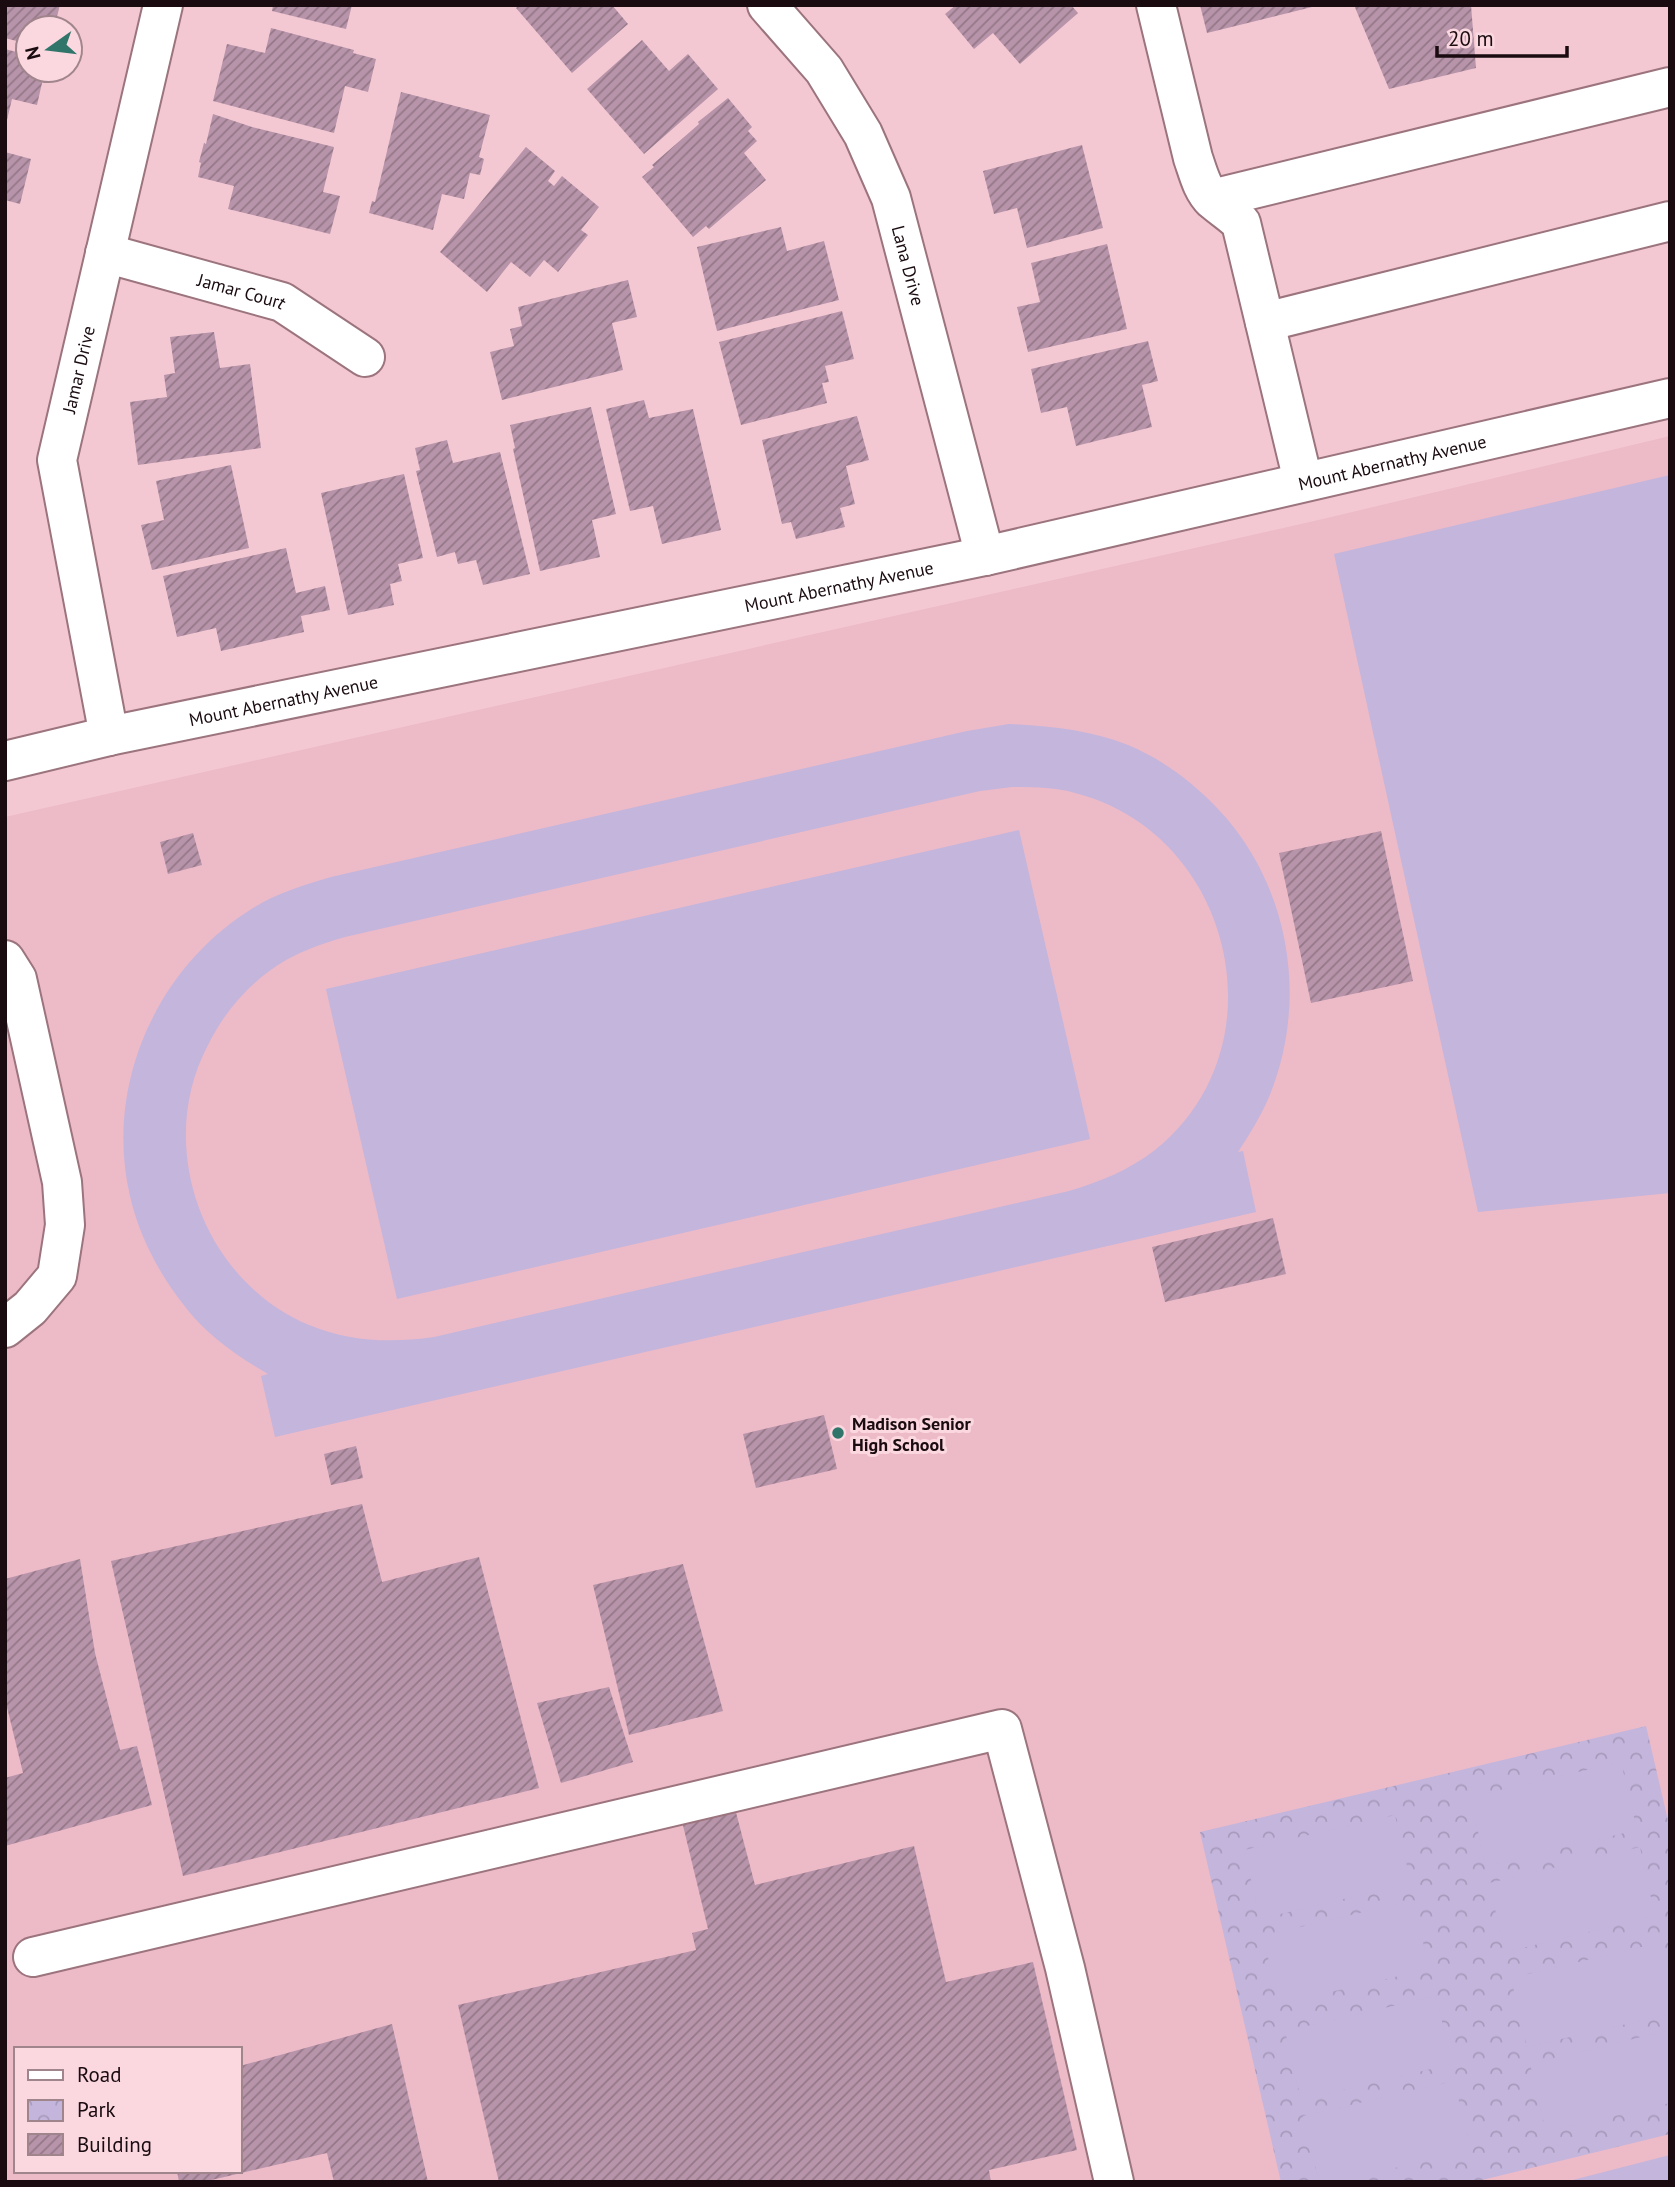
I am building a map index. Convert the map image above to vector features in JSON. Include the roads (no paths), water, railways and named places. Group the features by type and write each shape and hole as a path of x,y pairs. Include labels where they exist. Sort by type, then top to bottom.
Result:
{"street":[{"name":"Jamar Drive","path":"109,736 57,460 163,5"},
{"name":"Lana Drive","path":"767,5 824,70 863,134 891,198 985,556"},
{"path":"1156,5 1202,182 1212,199 1241,223 1303,481"},
{"path":"1212,199 1670,87"},
{"path":"1265,322 1670,221"},
{"name":"Jamar Court","path":"105,253 282,302 365,357"},
{"name":"Mount Abernathy Avenue","path":"5,761 109,736 985,556 1670,398"},
{"path":"5,960 17,979 62,1182 65,1225 57,1276 30,1308 5,1328"},
{"path":"33,1957 1002,1729 1065,1968 1114,2182"}],"place":[{"name":"Madison Senior High School","path":"838,1433"}]}
